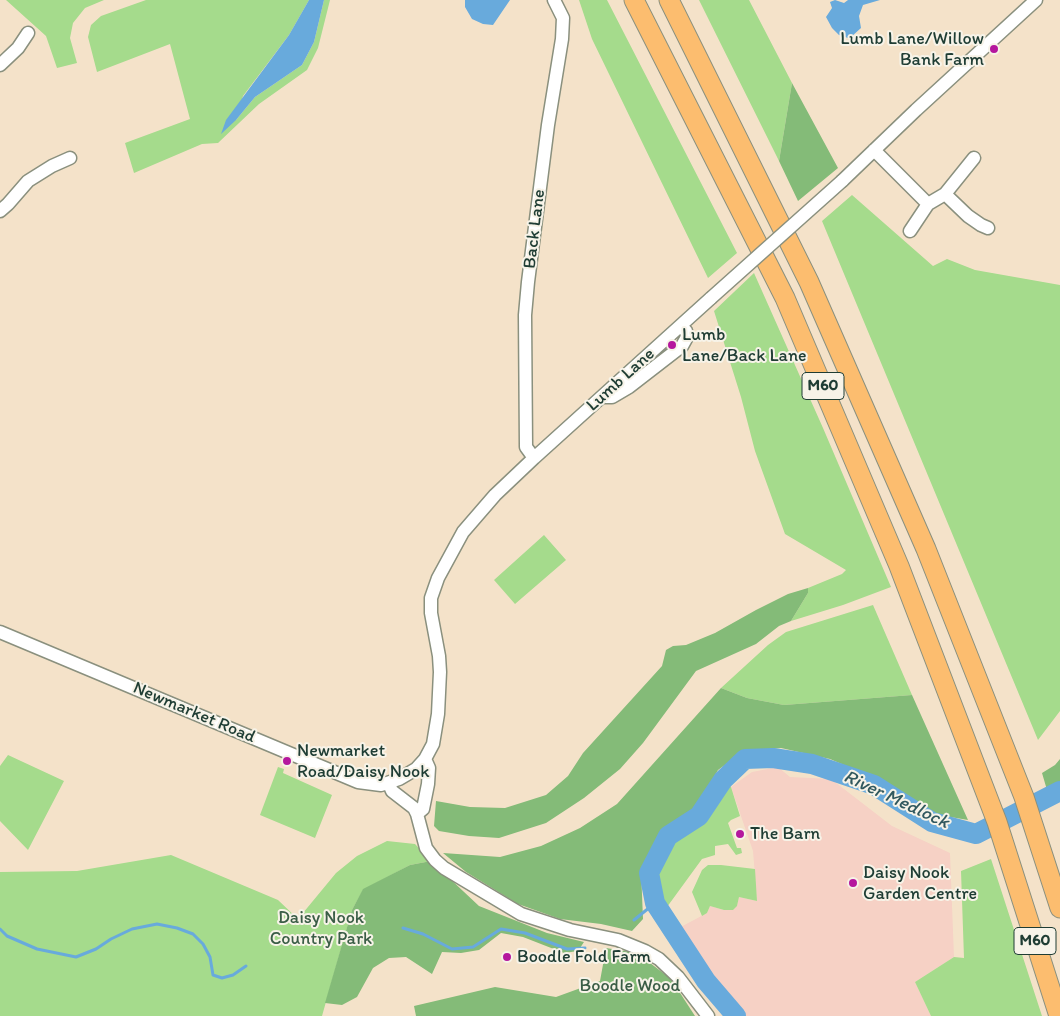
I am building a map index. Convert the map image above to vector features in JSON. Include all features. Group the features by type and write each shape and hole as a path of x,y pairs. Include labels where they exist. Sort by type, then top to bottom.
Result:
{"highway":[{"name":"M60","path":"634,0 786,298 899,566 983,785 1059,1016"},
{"name":"M60","path":"669,0 810,282 926,549 1014,773 1060,908"}],"street":[{"name":"Back Lane","path":"534,458 526,447 525,315 548,125 562,40 563,18 554,0"},
{"name":"Lumb Lane","path":"389,784 409,774 425,759 433,744 440,692 439,656 431,613 431,598 434,586 463,532 495,495 534,458 842,181 1036,0"},
{"path":"0,65 18,48 28,33"},
{"path":"874,150 928,204"},
{"path":"0,210 8,204 28,180 70,158"},
{"path":"910,231 928,204 945,194 974,158"},
{"path":"945,194 981,226 988,228"},
{"name":"Newmarket Road","path":"0,632 358,782 389,784"},
{"path":"417,814 422,809 428,784 429,768 425,759"},
{"path":"389,784 392,791 414,808 426,848 444,868 521,914 570,930 618,940 645,951 670,968 708,1016"}],"shaded area":[{"name":"Daisy Nook Garden Centre","path":"778,767 790,777 831,779 892,826 950,853 954,957 915,982 931,1016 746,1016 677,929 707,913 710,906 724,910 737,906 739,897 757,901 753,851 731,787 752,772"}],"green space":[{"path":"6,0 104,0 85,8 73,23 70,38 77,63 57,68 46,36"},
{"path":"146,0 309,0 289,35 243,96 236,120 255,97 302,65 314,42 324,0 330,0 318,48 307,70 259,104 218,143 202,144 134,173 125,143 190,119 170,44 97,72 88,37 91,25 101,16"},
{"path":"579,0 607,0 737,253 708,278 592,39"},
{"path":"699,0 749,0 792,83 779,161"},
{"path":"792,83 838,168 798,201 779,161"},
{"path":"852,195 933,266 947,259 975,270 1060,285 1060,711 1038,740 822,221"},
{"path":"754,273 891,587 843,605 791,621 808,593 808,588 842,574 846,570 785,534 755,451 741,397 714,311"},
{"path":"544,535 566,560 515,604 494,580"},
{"path":"808,588 808,593 791,621 779,626 756,644 696,671 643,743 620,769 584,798 546,823 499,838 439,831 434,826 436,801 470,807 505,808 546,795 568,776 583,753 662,666 666,650 673,646 686,645 715,633 788,594"},
{"path":"873,605 912,695 784,705 747,698 721,688 768,645 786,632"},
{"path":"721,688 747,698 784,705 912,695 968,820 933,814 881,781 830,759 781,748 744,751 718,770 695,810 664,829 641,870 643,919 632,931 601,924 560,919 518,904 466,872 443,853 500,857 541,846 580,828 617,804"},
{"path":"8,755 64,781 28,850 0,821 0,766"},
{"path":"1060,759 1060,784 1047,790 1042,773 1055,765"},
{"path":"278,767 284,769 283,773 332,795 315,838 260,815"},
{"path":"727,781 731,787 740,816 728,823 737,848 741,848 742,853 736,855 728,844 715,846 715,855 702,859 667,907 662,910 658,894 656,870 673,842 686,833 706,813"},
{"name":"Daisy Nook Country Park","path":"387,841 415,844 431,861 410,865 363,890 352,910 322,1016 0,1016 0,872 77,871 171,855 278,900 298,919 336,873 357,856"},
{"path":"991,859 1042,1016 931,1016 915,982 954,957 964,958 961,871"},
{"path":"431,861 479,906 547,933 584,942 578,951 564,953 523,937 501,933 479,950 461,953 442,952 432,974 406,957 389,958 373,968 357,997 342,1005 325,1003 352,910 363,889 410,865"},
{"path":"708,865 755,869 757,901 739,897 737,906 733,910 724,910 710,906 707,913 702,916 692,892 702,870"},
{"name":"Boodle Wood","path":"606,948 637,953 671,979 695,1016 416,1016 414,1006 495,987 556,997 600,981"}],"water":[{"path":"309,0 324,0 314,42 302,65 255,97 236,120 221,134 226,120 289,35"},
{"path":"465,0 510,0 493,25 483,24 472,19 465,7"},
{"path":"835,0 844,3 848,0 880,0 863,5 859,16 861,28 848,38 839,35 832,28 826,17 832,8 830,2"}],"waterway":[{"name":"River Medlock","path":"736,1016 706,981 655,903 649,873 668,836 699,816 723,780 745,759 773,758 812,764 874,785 932,822 976,834 1060,791"},
{"path":"634,920 655,903"},
{"path":"0,929 7,936 37,949 76,957 96,949 132,929 157,924 193,934 203,944 210,957 213,975 222,978 233,975 246,966"},
{"path":"403,928 423,934 452,949 473,947 501,929 525,933 567,949 585,948"}],"place":[{"name":"Lumb Lane/Willow Bank Farm","path":"994,49"},
{"name":"Lumb Lane/Back Lane","path":"672,345"},
{"name":"Newmarket Road/Daisy Nook","path":"287,761"},
{"name":"The Barn","path":"740,834"},
{"name":"Daisy Nook Garden Centre","path":"853,883"},
{"name":"Boodle Fold Farm","path":"507,957"}]}
